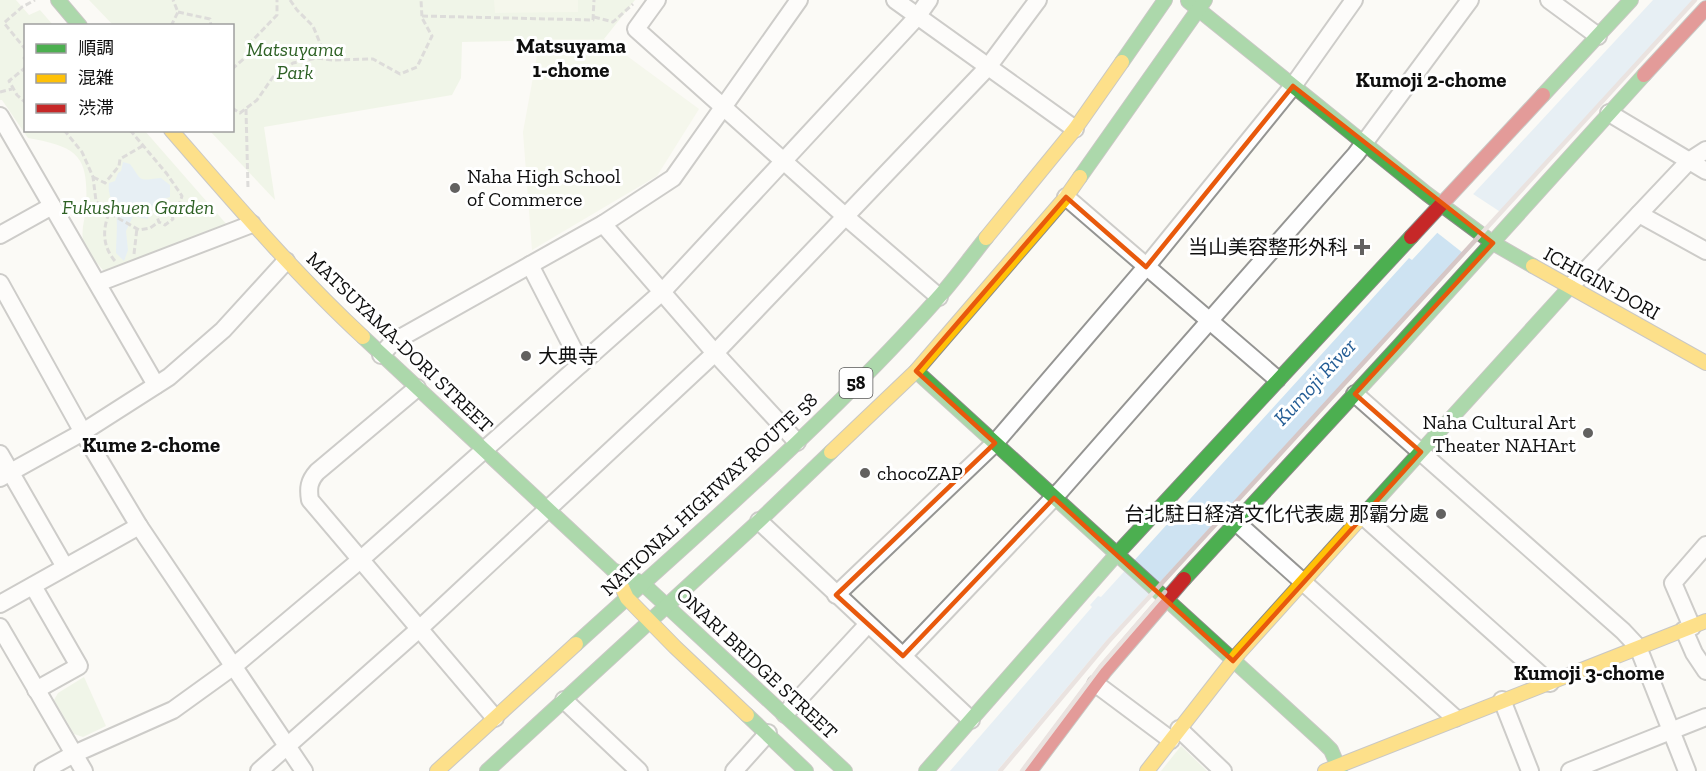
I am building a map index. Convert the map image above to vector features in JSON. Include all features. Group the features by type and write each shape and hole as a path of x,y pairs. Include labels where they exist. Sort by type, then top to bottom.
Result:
{"main road":[{"path":"58,0 78,24"},
{"name":"NATIONAL HIGHWAY ROUTE 58","path":"437,771 796,442 892,348 939,297 1075,129 1165,0"},
{"name":"ICHIGIN-DORI","path":"1187,0 1201,5 1293,86 1487,239 1706,363"},
{"path":"926,771 1120,558 1277,379 1446,208 1631,0"},
{"name":"58","path":"487,771 759,521 916,371 1066,197 1201,5"},
{"path":"1030,771 1160,595 1236,522 1355,394 1487,239 1704,14"},
{"name":"MATSUYAMA-DORI STREET","path":"173,132 286,261 381,355 613,570"},
{"path":"1147,771 1233,661 1570,287"},
{"path":"916,371 1323,742 1331,750 1339,768"},
{"path":"613,570 627,598 806,771"},
{"name":"ONARI BRIDGE STREET","path":"613,570 642,584 845,771"},
{"path":"1325,771 1339,768 1455,718 1694,626"}],"street":[{"path":"657,0 636,29 939,297"},
{"path":"381,355 393,342 603,224 673,178 799,0"},
{"path":"895,0 1075,129"},
{"path":"43,771 74,754 173,710 234,666 359,561 662,292 917,17 929,0"},
{"path":"259,771 418,630 715,353 988,67 1038,0"},
{"path":"836,595 995,443 1146,267 1293,86 1354,0"},
{"path":"903,656 1054,498 1364,144 1470,0"},
{"path":"1559,3 1598,36"},
{"path":"1610,114 1706,171"},
{"path":"0,116 156,385"},
{"path":"1570,287 1689,161 1706,150"},
{"path":"1066,197 1277,379"},
{"path":"0,235 52,206"},
{"path":"1639,214 1706,251"},
{"path":"98,283 252,224"},
{"path":"603,224 796,442"},
{"path":"5,476 83,432 169,377 223,330 286,261"},
{"path":"530,265 581,364"},
{"path":"0,283 83,432 140,526 304,771"},
{"path":"417,388 316,471 310,480 308,490 310,500 359,561 495,718"},
{"path":"1355,394 1615,624 1638,647 1687,771"},
{"path":"0,454 5,476 65,567"},
{"path":"1364,517 1550,682"},
{"path":"759,521 971,720"},
{"path":"1236,522 1455,718"},
{"path":"0,604 140,526"},
{"path":"1706,545 1673,583 1694,626 1694,653 1706,671"},
{"path":"33,585 79,666 36,690"},
{"path":"785,714 868,624"},
{"path":"0,627 84,771"},
{"path":"1096,684 1175,735 1223,771"},
{"path":"564,700 632,769"},
{"path":"1502,700 1530,771"},
{"path":"1570,771 1706,717"},
{"path":"734,771 768,733"}],"path":[{"path":"4,23 22,7 35,0"},
{"path":"172,24 178,12 173,0"},
{"path":"234,67 255,49 250,43 277,15 278,0"},
{"path":"290,0 313,26 327,60"},
{"path":"234,109 240,113 246,109 257,100 273,77 293,63 318,58 327,60 373,59 400,74 417,67 432,36 422,16 421,0"},
{"path":"593,18 594,0"},
{"path":"422,16 593,18 613,22 633,4"},
{"path":"178,12 210,19 211,24"},
{"path":"0,18 24,48"},
{"path":"24,69 9,81 12,89 24,100"},
{"path":"0,92 12,89"},
{"path":"246,109 248,190"},
{"path":"66,132 82,152 93,177 96,201 114,217 137,228 150,228 159,222"},
{"path":"132,132 182,195 179,205 171,212"},
{"path":"93,177 105,183 118,166 120,159 144,145"},
{"path":"159,222 157,218 161,213 167,209 171,212"},
{"path":"159,222 165,225 170,222 171,212"},
{"path":"109,213 104,226 106,251 116,262"},
{"path":"130,259 134,255 137,228"}],"highlighted area":[{"path":"1293,86 1493,243 1355,394 1421,452 1233,661 1054,498 903,656 836,595 995,443 916,371 1066,197 1146,267"}],"green space":[{"name":"Fukushuen Garden","path":"0,0 16,0 29,15 40,10 52,24 24,24 24,132 146,132 228,226 125,270 104,271 89,253 83,240 86,208 85,176 77,156 59,145 28,138 0,100"},
{"name":"Matsuyama Park","path":"89,0 635,0 604,39 462,42 461,78 452,95 264,127 275,200 211,132 234,132 234,24 112,24"},
{"path":"494,0 578,0 578,12 495,13"},
{"path":"540,39 604,39 699,109 657,176 532,250 523,132"},
{"path":"84,677 106,726 83,737 74,734 54,700 58,693"},
{"path":"1181,746 1207,771 1161,771"}],"water":[{"name":"Kumoji River","path":"1653,0 1694,0 1106,641 997,771 950,771 1092,607 1090,605 1098,596 1101,597 1409,258 1412,260"},
{"path":"123,162 130,164 141,178 161,178 170,185 170,197 161,200 148,210 148,219 133,216 126,231 128,250 124,261 116,253 117,217 109,187 109,183 115,181 121,171"}],"pier":[{"path":"1470,192 1502,213 1463,253 1435,231"}],"railway":[{"path":"1000,771 1108,642 1695,0"},
{"path":"1022,771 1100,667 1165,592"}],"traffic: fast":[{"path":"58,0 78,24"},
{"path":"1122,62 1165,0"},
{"path":"1080,177 1205,0"},
{"path":"1543,95 1631,0"},
{"path":"1188,1 1427,194 1493,243 1533,266"},
{"path":"1184,579 1644,75"},
{"path":"926,771 1116,555 1411,237"},
{"path":"576,644 762,476 852,389 938,298 986,238"},
{"path":"1367,511 1570,287"},
{"path":"363,337 613,570 642,583 845,771"},
{"path":"916,371 1323,742 1331,750 1340,771"},
{"path":"487,771 831,452"},
{"path":"747,715 806,771"}],"traffic: slow":[{"path":"986,238 1075,129 1122,62"},
{"path":"173,132 288,262 363,337"},
{"path":"831,452 916,371 1066,197 1080,177"},
{"path":"1533,266 1706,363"},
{"path":"1147,771 1239,653 1367,511"},
{"path":"620,583 627,598 747,715"},
{"path":"1325,771 1706,621"},
{"path":"437,771 576,644"}],"traffic: jam":[{"path":"1644,75 1706,8"},
{"path":"1411,237 1543,95"},
{"path":"1030,771 1105,671 1184,579"}],"place":[{"name":"Naha High School of Commerce","path":"455,188"},
{"name":"当山美容整形外科","path":"1362,247"},
{"name":"大典寺","path":"526,356"},
{"name":"Naha Cultural Art Theater NAHArt","path":"1588,433"},
{"name":"chocoZAP","path":"865,473"},
{"name":"台北駐日経済文化代表處 那霸分處","path":"1441,514"}],"district":[{"name":"Matsuyama 1-chome","path":"571,58"},
{"name":"Kumoji 2-chome","path":"1431,80"},
{"name":"Kume 2-chome","path":"151,445"},
{"name":"Kumoji 3-chome","path":"1589,673"}]}
